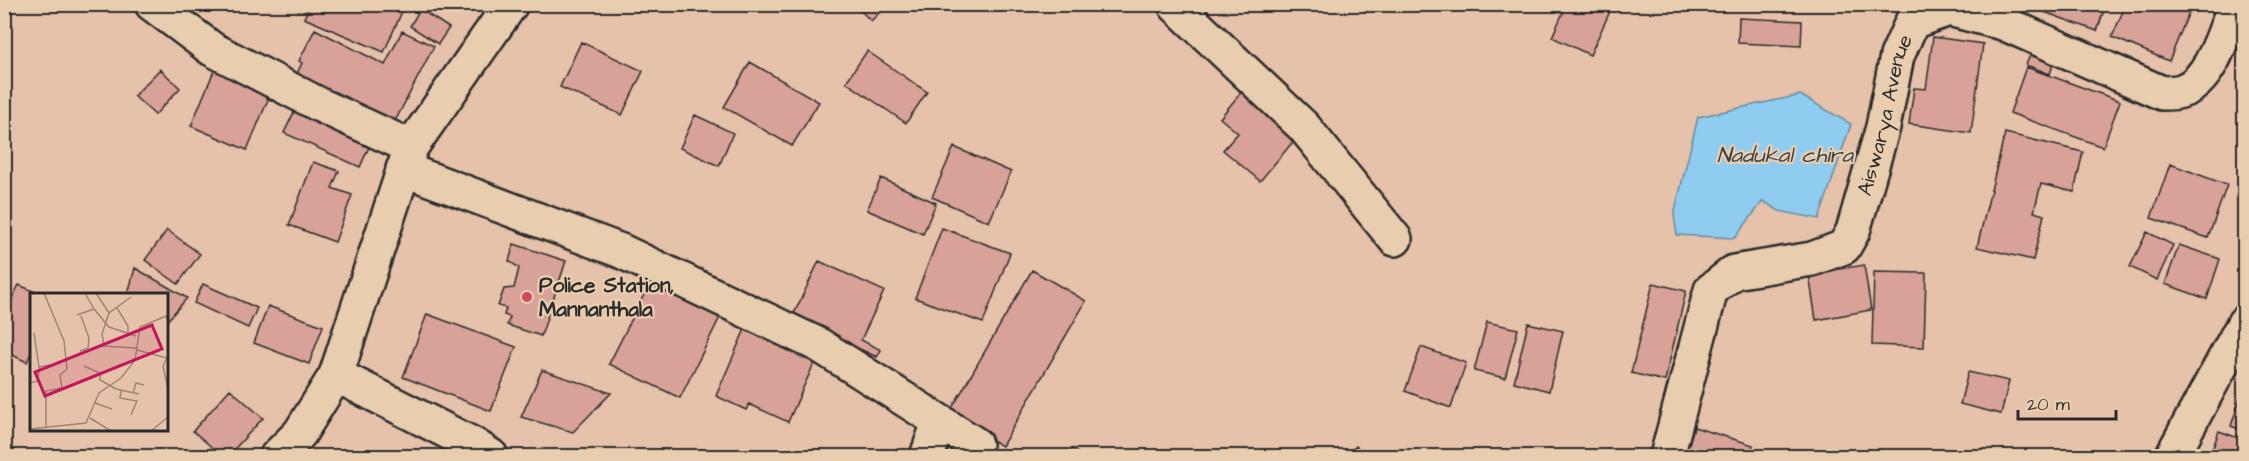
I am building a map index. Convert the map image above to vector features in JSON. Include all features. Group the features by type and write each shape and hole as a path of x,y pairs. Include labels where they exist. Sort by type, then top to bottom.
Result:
{"street":[{"path":"152,4 212,49 322,106 407,158 621,250 819,345 975,444"},
{"path":"277,456 300,433 336,375 407,158 511,4"},
{"path":"1176,4 1304,127 1395,239"},
{"name":"Aiswarya Avenue","path":"1667,456 1711,290 1734,272 1812,259 1844,247 1853,231 1883,127 1897,56 1912,22 1949,9 2003,23 2162,93 2182,91 2196,82 2214,60 2235,4"},
{"path":"2172,456 2244,323"},
{"path":"336,375 478,453"},
{"path":"927,456 939,422"}],"water":[{"name":"Nadukal chira","path":"1800,95 1851,124 1819,219 1779,211 1763,201 1735,238 1677,235 1674,215 1698,117"}],"building":[{"path":"310,4 399,4 404,7 384,52 304,18"},
{"path":"854,4 888,4 871,21"},
{"path":"1567,4 1602,4 1611,9 1590,55 1552,37"},
{"path":"2022,4 2106,4 2097,31"},
{"path":"2126,4 2186,4 2191,7 2169,61 2112,37"},
{"path":"420,9 449,28 438,44 410,26"},
{"path":"1739,18 1802,21 1801,46 1738,43"},
{"path":"315,29 385,65 402,31 434,46 390,131 293,82 302,63 299,61"},
{"path":"1933,37 1983,44 1971,133 1909,124 1914,88 1926,89"},
{"path":"581,42 643,71 622,115 560,87"},
{"path":"2032,50 2055,58 2050,74 2026,65"},
{"path":"867,51 927,92 906,123 846,82"},
{"path":"750,62 819,102 792,146 724,107"},
{"path":"216,66 272,90 247,150 191,126"},
{"path":"2026,67 2120,101 2103,147 2010,113"},
{"path":"160,69 180,88 155,115 134,96"},
{"path":"1247,85 1302,131 1260,181 1223,150 1238,133 1220,118"},
{"path":"298,104 373,138 360,167 284,133"},
{"path":"695,115 733,133 719,166 680,148"},
{"path":"2005,133 2083,152 2074,192 2041,184 2034,212 2044,215 2033,260 1977,247"},
{"path":"954,147 1011,172 989,222 932,197"},
{"path":"313,162 339,171 332,188 352,195 335,242 289,225"},
{"path":"2170,164 2227,185 2208,238 2151,218"},
{"path":"881,178 936,203 923,234 867,210"},
{"path":"942,228 1010,253 983,323 915,298"},
{"path":"167,230 200,254 178,284 145,260"},
{"path":"2147,232 2173,245 2157,280 2130,267"},
{"name":"Police Station, Mannanthala","path":"514,244 566,261 541,336 507,325 510,317 504,315 506,308 498,306 504,289 514,288 519,268 509,261"},
{"path":"2179,245 2220,259 2207,299 2165,284"},
{"path":"819,261 884,291 861,340 881,350 877,357 792,318"},
{"path":"1864,265 1871,310 1816,320 1809,274"},
{"path":"135,268 187,298 168,320 168,293 128,293"},
{"path":"1032,270 1086,301 1002,446 948,415"},
{"path":"1874,272 1926,273 1924,347 1872,345"},
{"path":"653,277 723,311 680,398 609,364"},
{"path":"1653,283 1686,291 1665,381 1631,373"},
{"path":"203,284 257,308 248,328 194,303"},
{"path":"19,285 38,293 30,293 30,355 27,362 4,351 4,314"},
{"path":"268,306 323,326 309,364 254,343"},
{"path":"427,314 516,347 491,411 403,377"},
{"path":"1487,322 1518,329 1505,378 1474,371"},
{"path":"1528,323 1563,331 1549,391 1514,382"},
{"path":"745,329 815,361 788,422 749,404 746,410 716,396"},
{"path":"1421,347 1466,363 1451,408 1405,391"},
{"path":"542,370 611,393 573,432 521,417"},
{"path":"1968,372 2009,381 2001,414 1960,404"},
{"path":"2244,387 2244,431 2231,426"},
{"path":"230,389 263,418 228,456 222,456 193,431"},
{"path":"1694,427 1753,445 1750,456 1685,456"},
{"path":"2219,431 2244,440 2244,456 2210,456"},
{"path":"1356,446 1366,456 1346,456"},
{"path":"1072,449 1082,456 1066,456"}],"place":[{"name":"Police Station, Mannanthala","path":"527,297"}]}
